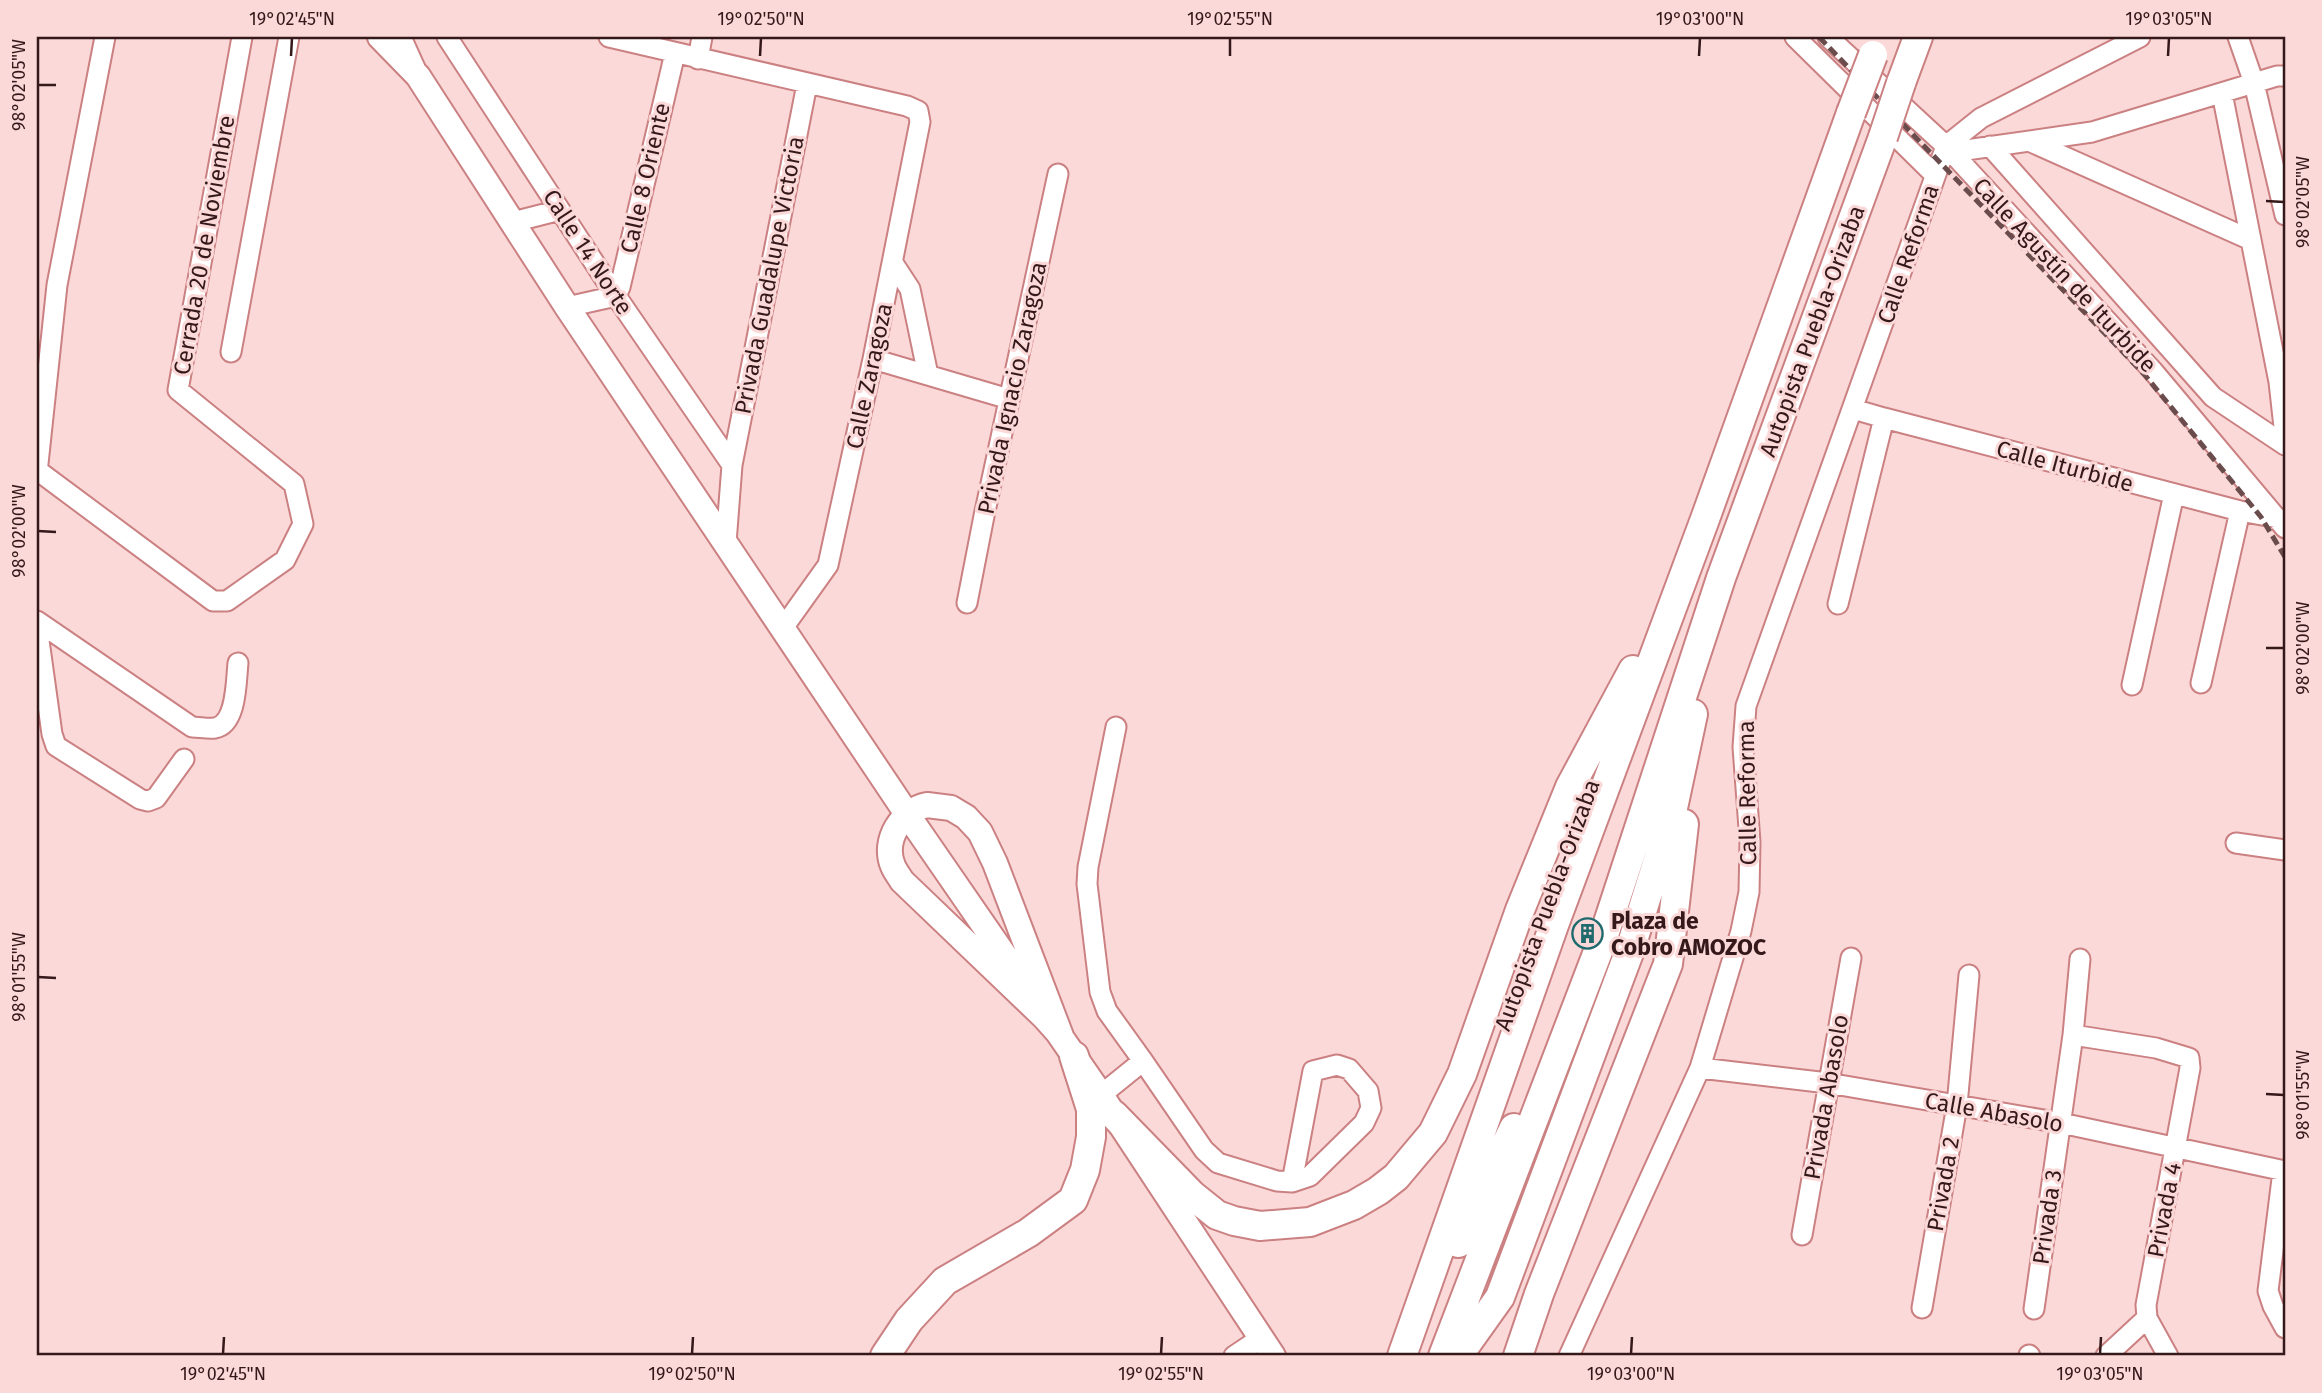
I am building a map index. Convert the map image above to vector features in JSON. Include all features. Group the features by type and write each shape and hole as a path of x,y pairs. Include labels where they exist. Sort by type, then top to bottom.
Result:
{"highway":[{"name":"Autopista Puebla-Orizaba","path":"1443,1356 1602,941 1721,578 1918,37"},
{"name":"Autopista Puebla-Orizaba","path":"1402,1356 1554,925 1705,519 1876,46"},
{"name":"Autopista Puebla-Orizaba","path":"1421,1303 1457,1247 1526,1101 1586,936 1674,660 1705,519"},
{"path":"1107,1105 1192,1195 1217,1215 1234,1221 1260,1226 1310,1222 1354,1205 1396,1177 1433,1133 1462,1074 1520,910 1570,787 1644,649 1705,519"},
{"name":"Autopista Puebla-Orizaba","path":"1458,1356 1500,1297 1569,1163 1648,957 1684,824 1721,578"},
{"name":"Autopista Puebla-Orizaba","path":"1500,1297 1630,950 1666,835 1721,578"},
{"name":"Autopista Puebla-Orizaba","path":"1450,1356 1484,1291 1616,946 1657,821 1721,578"},
{"path":"1518,1356 1539,1294 1668,964 1684,824"},
{"path":"885,1356 909,1320 945,1281 1028,1233 1073,1200 1085,1170 1091,1137 1091,1109 1068,1046"}],"main road":[{"path":"380,37 418,76 567,307 907,814 1068,1046 1267,1347"},
{"path":"927,805 951,808 966,817 980,832 1068,1046 1034,1007 902,881 891,864 891,844 897,825 915,807 927,805"}],"street":[{"path":"37,471 57,285 105,37"},
{"name":"Cerrada 20 de Noviembre","path":"37,471 213,601 227,601 285,560 303,524 294,484 178,390 242,37"},
{"path":"231,352 289,37"},
{"path":"401,37 418,76"},
{"name":"Calle 14 Norte","path":"446,37 616,296 732,465"},
{"path":"609,37 807,84"},
{"path":"698,59 702,37"},
{"path":"1795,37 1936,175"},
{"name":"Calle Agustín de Iturbide","path":"1828,37 1949,149 2153,371 2282,523"},
{"path":"1949,149 1981,118 2140,37"},
{"path":"2238,37 2254,83 2285,215"},
{"name":"Calle 8 Oriente","path":"616,296 674,53"},
{"path":"1949,149 2092,132 2277,76 2285,76"},
{"name":"Calle Zaragoza","path":"783,628 828,565 893,263 920,122 918,111 907,106 807,84"},
{"name":"Privada Guadalupe Victoria","path":"726,543 732,465 807,84"},
{"path":"2222,93 2279,382 2285,436"},
{"path":"2029,141 2251,240"},
{"path":"1990,146 2213,397 2285,445"},
{"name":"Calle Reforma","path":"1569,1356 1700,1068 1741,932 1749,892 1750,842 1743,747 1746,706 1936,175 1949,149"},
{"name":"Privada Ignacio Zaragoza","path":"967,603 1058,174"},
{"path":"513,222 559,210"},
{"path":"893,263 911,289 928,375"},
{"path":"567,307 616,296"},
{"path":"873,359 1009,399"},
{"name":"Calle Iturbide","path":"1853,408 2282,523"},
{"path":"1838,604 1884,418"},
{"path":"2132,685 2174,494"},
{"path":"2201,683 2239,511"},
{"path":"37,623 192,727 216,728 227,721 233,709 239,663"},
{"path":"37,623 52,734 56,746 148,802 156,798 184,759"},
{"path":"1116,727 1088,867 1087,884 1100,992 1107,1011 1204,1150 1218,1163 1277,1181 1292,1182 1310,1176 1364,1122 1371,1108 1368,1091 1349,1069 1337,1065 1313,1071 1292,1182"},
{"path":"2236,843 2285,850"},
{"name":"Privada Abasolo","path":"1802,1235 1850,958"},
{"name":"Privada 3","path":"2034,1309 2073,1035 2080,959"},
{"name":"Privada 2","path":"1922,1308 1957,1105 1969,975"},
{"name":"Privada 4","path":"2073,1035 2156,1048 2189,1058 2190,1068 2176,1149 2148,1290 2147,1318"},
{"path":"1107,1105 1143,1061"},
{"name":"Calle Abasolo","path":"1700,1068 1828,1083 2061,1123 2284,1171"},
{"path":"2284,1171 2268,1291 2285,1328"},
{"path":"2106,1356 2147,1318 2168,1356"},
{"path":"1234,1356 1267,1347"}],"railway":[{"path":"1819,37 2144,374 2261,517 2285,557"}],"place":[{"name":"Plaza de Cobro AMOZOC","path":"1588,934"}]}
